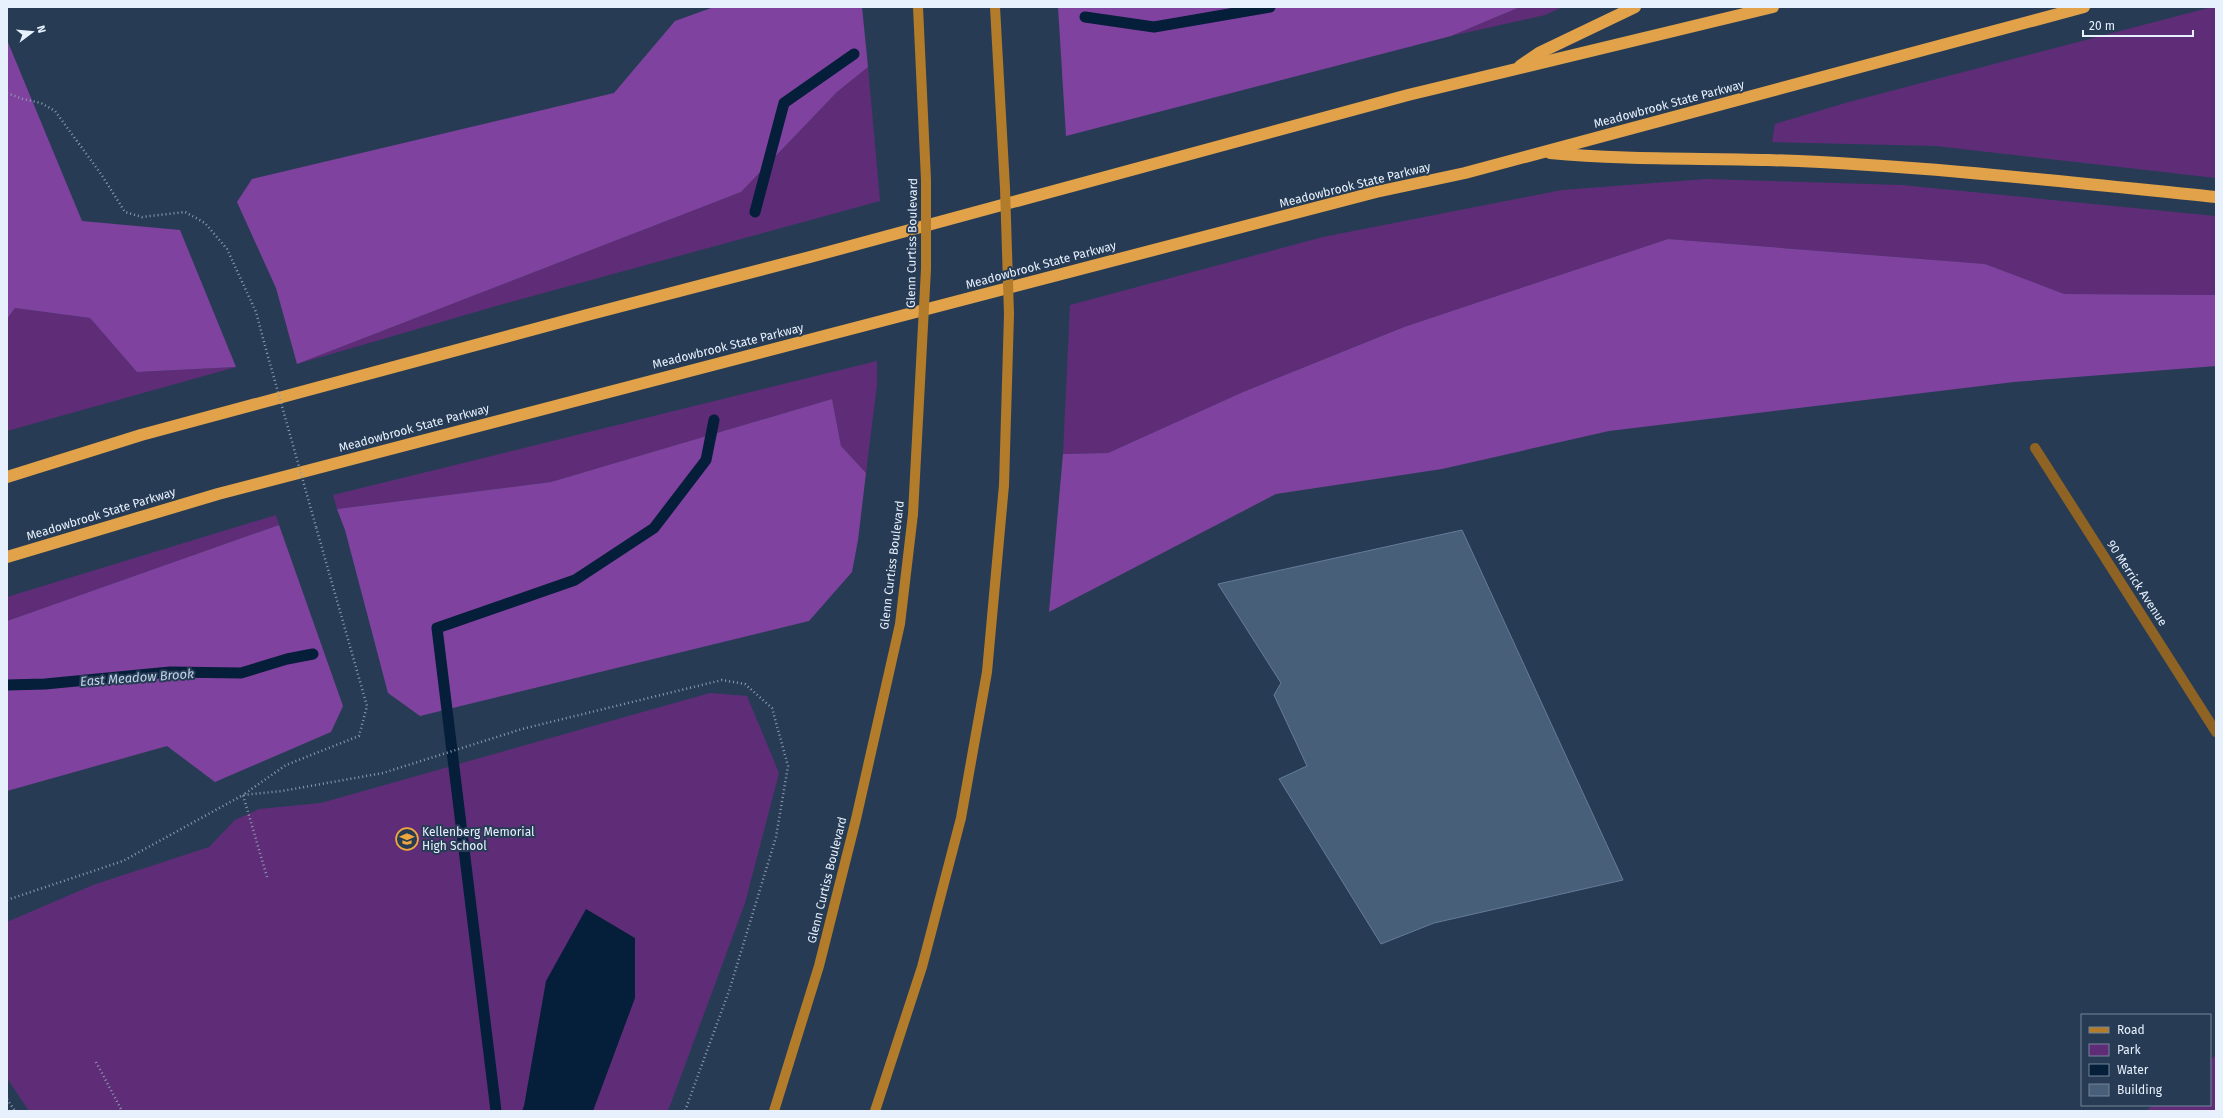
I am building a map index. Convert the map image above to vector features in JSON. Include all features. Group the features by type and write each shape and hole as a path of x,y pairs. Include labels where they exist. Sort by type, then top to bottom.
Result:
{"highway":[{"path":"1514,70 1539,53 1635,7"},
{"path":"7,477 141,435 240,408 810,257 1408,95 1773,7"},
{"name":"Meadowbrook State Parkway","path":"7,557 218,494 609,390 1376,192 1465,173 2084,7"},
{"path":"1541,153 1612,159 1768,160 1974,172 2216,197"}],"main road":[{"name":"Glenn Curtiss Boulevard","path":"774,1111 819,966 856,819 900,624 913,514 926,254 926,173 918,7"},
{"path":"875,1111 922,967 961,818 987,672 1004,485 1008,314 1006,188 995,7"}],"lane":[{"name":"90 Merrick Avenue","path":"2035,448 2216,732"}],"path":[{"path":"7,92 23,99 41,103 55,111 97,168 126,212 142,217 185,212 205,223 227,249 256,312 367,706 359,736 286,765 243,794 123,860 7,900"},
{"path":"243,794 282,791 383,773 522,729 722,680 745,684 772,708 788,766 776,837 730,988 685,1111"},
{"path":"243,794 267,877"},
{"path":"96,1062 122,1111"},
{"path":"7,1099 15,1111"}],"green space":[{"path":"1520,7 1563,7 1545,15 1451,36"},
{"path":"2216,7 2216,178 1936,146 1772,142 1775,124 1849,102"},
{"path":"868,67 880,201 503,304 297,364 741,192 837,92"},
{"path":"1707,179 1901,185 2216,216 2216,295 2063,294 1985,264 1668,239 1404,327 1243,392 1108,453 1063,454 1070,305 1323,237 1562,190"},
{"path":"15,308 90,318 137,372 236,367 7,431 7,319"},
{"path":"877,361 877,385 866,473 841,446 832,399 551,482 337,509 333,495"},
{"path":"276,515 279,525 7,621 7,597"},
{"name":"Kellenberg Memorial High School","path":"710,693 747,696 779,773 745,903 668,1111 29,1111 7,1078 7,922 93,885 209,847 235,820 259,809 321,803"},
{"path":"2216,1055 2216,1111 2146,1111 2152,1106 2211,1106 2211,1059"}],"shaded area":[{"path":"714,7 862,7 868,67 837,92 741,192 297,364 276,288 237,202 252,179 614,93 675,21"},
{"path":"1058,7 1520,7 1451,36 1066,136"},
{"path":"7,40 82,221 180,230 236,367 137,372 90,318 15,308 7,319"},
{"path":"1668,239 1985,264 2064,294 2216,295 2216,366 2014,382 1609,431 1442,469 1276,494 1049,612 1063,454 1108,453 1243,392 1404,327"},
{"path":"832,399 841,446 866,473 858,540 852,572 809,621 420,716 388,693 345,530 337,509 551,482"},
{"path":"279,525 343,706 331,732 215,782 167,746 7,791 7,621"}],"water":[{"path":"586,909 635,938 635,998 593,1111 522,1111 546,981"}],"building":[{"path":"1462,530 1623,880 1434,923 1381,944 1279,779 1307,766 1274,695 1281,683 1218,584"}],"waterway":[{"name":"East Meadow Brook","path":"1085,17 1154,27 1270,7"},
{"path":"755,212 784,103 854,54"},
{"path":"496,1111 437,628 575,580 654,528 706,460 714,420"},
{"name":"East Meadow Brook","path":"7,685 45,684 170,672 241,673 287,659 313,654"}],"place":[{"name":"Kellenberg Memorial High School","path":"407,839"}]}
